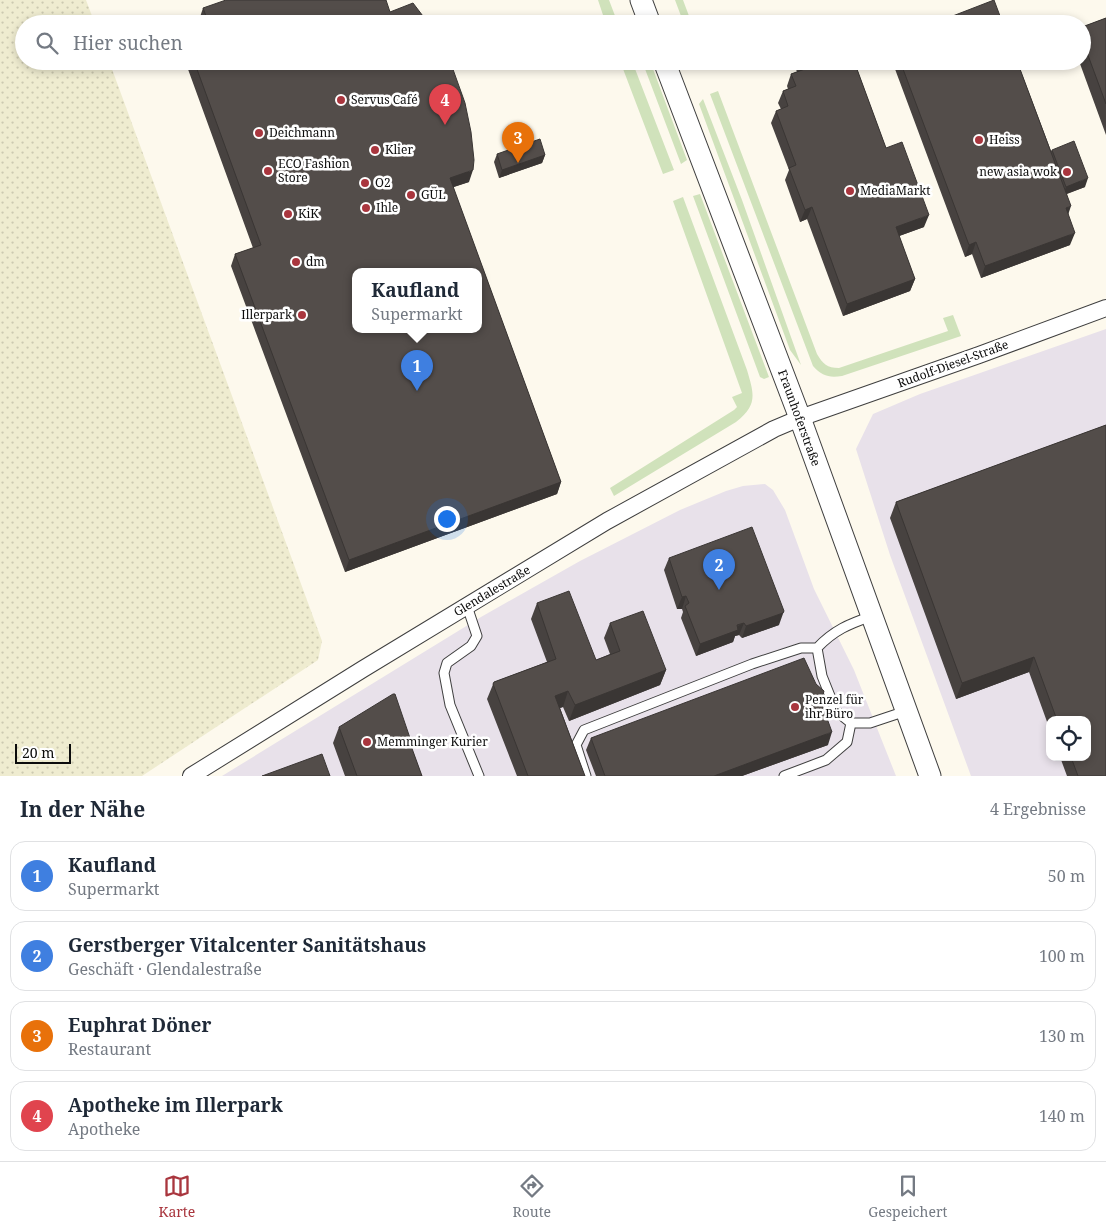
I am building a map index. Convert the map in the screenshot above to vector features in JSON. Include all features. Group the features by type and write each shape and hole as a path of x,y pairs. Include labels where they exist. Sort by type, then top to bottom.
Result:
{"street":[{"path":"641,0 647,15"},
{"name":"Fraunhoferstraße","path":"667,70 800,418 930,776"},
{"name":"Rudolf-Diesel-Straße","path":"800,418 970,359 1106,308"},
{"name":"Glendalestraße","path":"191,776 611,518 774,429 800,418"}],"lane":[{"path":"467,606 477,636 470,646 447,663 444,673 450,705 479,776"},
{"path":"586,776 576,745 584,730 752,664 801,648 817,648 829,635 848,624 872,616"},
{"path":"817,648 822,676 836,710 852,723 870,723 906,711"},
{"path":"784,776 826,760 847,742 852,723"}],"shaded area":[{"path":"0,0 86,0 92,15 15,15 15,70 112,70 322,641 318,660 142,776 0,776"},
{"path":"1106,329 1106,776 971,776 890,555 856,449 873,414 920,394"},
{"path":"765,484 773,490 785,510 814,589 854,670 896,776 222,776 481,617 580,561 680,510 726,491 743,486"}],"green space":[{"path":"598,0 609,0 615,15 603,15"},
{"path":"675,0 683,0 689,15 681,15"},
{"path":"623,70 635,70 674,170 663,174"},
{"path":"645,70 653,70 687,160 681,164"},
{"path":"718,91 817,354 823,363 839,368 948,331 943,318 953,315 961,336 842,376 826,376 813,366 710,94"},
{"path":"703,99 742,200 801,365 790,350 699,104"},
{"path":"700,194 769,377 764,379 760,377 693,196"},
{"path":"683,197 747,370 752,393 751,404 743,416 736,422 614,496 610,488 734,410 737,407 732,397 742,393 673,201"}],"building":[{"path":"226,0 386,0 390,12 413,3 422,15 206,15 203,8"},
{"path":"994,0 1000,15 955,15"},
{"path":"1106,18 1106,104 1091,63 1091,24"},
{"name":"Illerpark","path":"197,70 453,70 465,103 474,160 473,170 450,178 561,482 349,560 235,254 261,245"},
{"name":"MediaMarkt","path":"802,70 857,70 886,148 902,142 929,215 896,227 915,279 847,304 812,207 805,210 789,168 796,165 776,111 788,106 783,91 796,86 791,74"},
{"name":"Heiss","path":"903,70 1020,70 1071,206 1066,208 1075,233 985,266 976,242 969,245"},
{"path":"540,139 545,155 502,170 497,154"},
{"name":"new asia wok","path":"1074,141 1088,178 1066,187 1052,150"},
{"path":"1106,425 1106,776 1078,776 1072,761 1091,761 1091,716 1056,716 1034,657 962,683 896,502"},
{"path":"752,527 784,611 746,626 744,623 737,625 738,630 700,644 685,606 689,603 686,596 682,597 669,558"},
{"path":"569,591 596,660 620,651 610,623 643,611 666,670 575,705 568,691 555,696 585,776 528,776 493,684 556,659 537,603"},
{"path":"804,658 816,684 824,691 821,702 832,732 714,776 605,776 591,738"},
{"name":"Memminger Kurier","path":"395,694 422,776 357,776 339,727"},
{"path":"322,754 330,776 262,776"}],"place":[{"name":"Servus Café","path":"341,100"},
{"name":"Apotheke im Illerpark","path":"445,125"},
{"name":"Deichmann","path":"259,133"},
{"name":"Heiss","path":"979,140"},
{"name":"Klier","path":"375,150"},
{"name":"Euphrat Döner","path":"518,163"},
{"name":"ECO Fashion Store","path":"268,171"},
{"name":"new asia wok","path":"1067,172"},
{"name":"O2","path":"365,183"},
{"name":"MediaMarkt","path":"850,191"},
{"name":"GÜL","path":"411,195"},
{"name":"Ihle","path":"366,208"},
{"name":"KiK","path":"288,214"},
{"name":"dm","path":"296,262"},
{"name":"Illerpark","path":"302,315"},
{"name":"Kaufland","path":"417,391"},
{"name":"Gerstberger Vitalcenter Sanitätshaus","path":"719,590"},
{"name":"Penzel für ihr Büro","path":"795,707"},
{"name":"Memminger Kurier","path":"367,742"}]}
